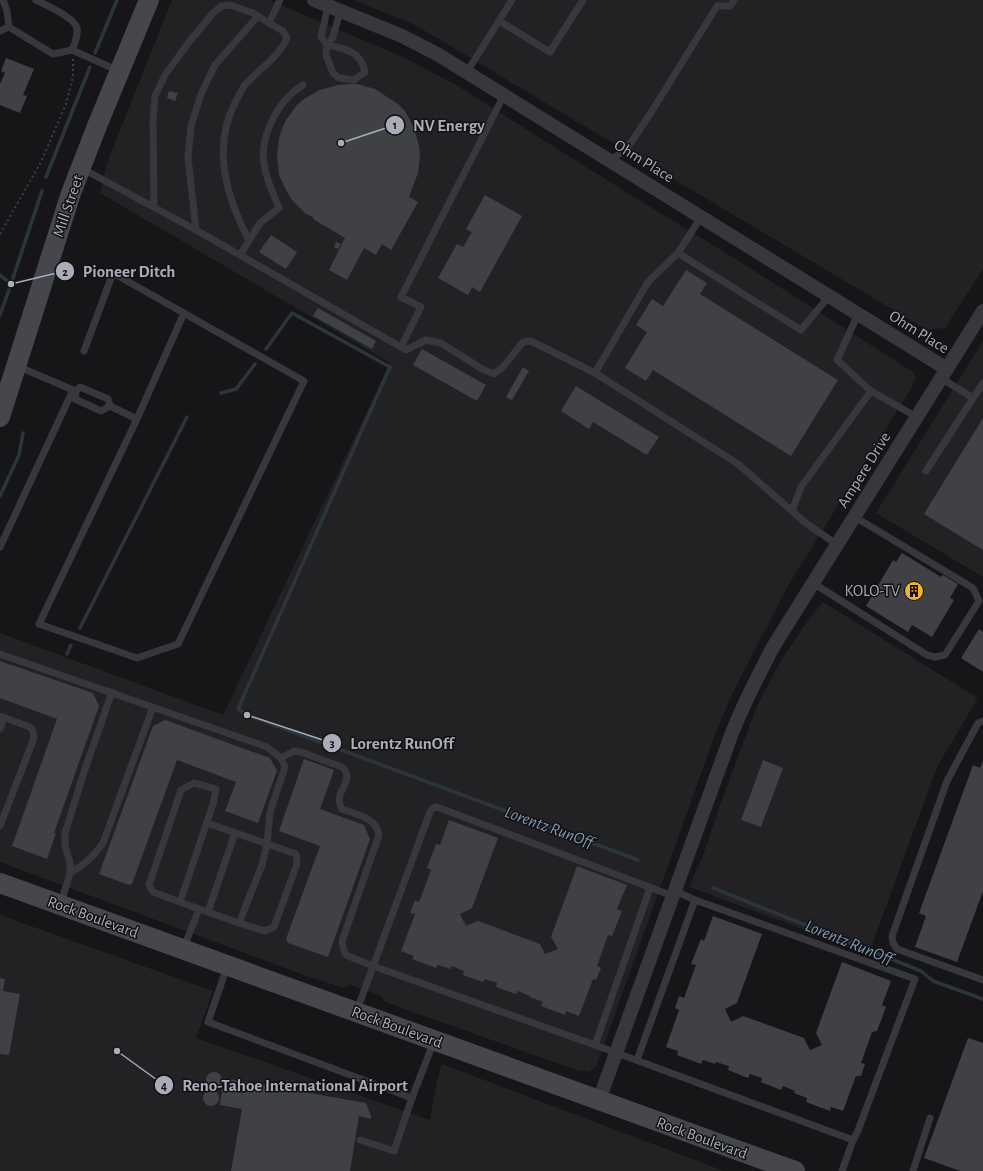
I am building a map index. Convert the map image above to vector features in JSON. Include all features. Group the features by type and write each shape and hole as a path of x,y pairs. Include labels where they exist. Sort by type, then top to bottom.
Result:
{"main road":[{"name":"Mill Street","path":"0,417 62,221 81,168 149,0"},
{"name":"Rock Boulevard","path":"0,883 795,1171"}],"street":[{"name":"Ohm Place","path":"314,0 402,36 468,72 858,314 944,374"},
{"name":"Ampere Drive","path":"599,1100 738,718 755,682 773,647 983,311"}],"lane":[{"path":"3,0 7,11 9,27"},
{"path":"36,0 72,20 77,27 77,35 72,50"},
{"path":"269,23 280,0"},
{"path":"468,72 512,0"},
{"path":"500,21 550,52 583,0"},
{"path":"610,161 628,147 717,6 730,6 734,0"},
{"path":"154,208 152,159 153,120 156,96 165,76 189,42 214,12 222,6 230,5 258,16 283,31 286,38 283,48 244,86 231,111 224,136 224,166 228,191 238,219 249,240"},
{"path":"326,45 333,37 334,8"},
{"path":"326,45 356,54 364,63 365,72 354,80 339,78 333,73 326,55 326,45 321,37 334,8"},
{"path":"196,230 188,157 191,126 201,94 215,65 258,16"},
{"path":"0,31 9,27"},
{"path":"9,27 53,54 72,50 120,71"},
{"path":"240,255 260,223 279,208 267,179 264,162 264,147 267,133 282,105 291,94 303,85"},
{"path":"401,346 421,307 401,297 504,95"},
{"path":"81,168 196,230 406,350 426,340 441,343 482,369 494,374 503,368 523,342 532,341 595,372 738,464 807,524 838,545"},
{"path":"595,372 648,282 678,253 701,217"},
{"path":"678,253 801,330 829,296"},
{"path":"84,351 113,273 184,313 304,381 178,644 137,658 39,624 137,419 184,313"},
{"path":"858,314 836,360 871,391 917,418"},
{"path":"17,365 74,390"},
{"path":"944,374 973,398"},
{"path":"926,471 983,383"},
{"path":"0,546 74,390 80,387 93,392 108,399 110,406 137,419"},
{"path":"74,390 75,399 101,411 110,406"},
{"path":"792,511 801,487 871,391"},
{"path":"813,583 927,655 936,657 945,655 981,601 973,588 855,517"},
{"path":"0,654 267,747 282,758 285,767 270,812 267,844 262,865 239,923"},
{"path":"61,905 70,873 70,863 65,845 65,833 84,772 112,692"},
{"path":"70,873 82,867 103,843 153,707"},
{"path":"0,729 2,717 30,727 34,731 34,738 0,826"},
{"path":"983,721 978,723 947,781 892,936 893,943 897,949 983,980"},
{"path":"282,758 294,751 342,766 346,770 348,776 339,800 342,809 371,820 379,831 379,835 342,942 346,955 853,1140"},
{"path":"180,902 207,823 216,789 194,783 181,790 149,885 153,892 180,902 199,909 239,923 265,931 274,927 297,864 296,854 207,823"},
{"path":"356,1012 430,812 433,808 437,807 650,888 695,900 915,979 842,1171"},
{"path":"208,912 235,833"},
{"path":"595,1045 650,888"},
{"path":"637,1060 695,900"},
{"path":"183,950 199,909"},
{"path":"228,966 208,1022 412,1098"},
{"path":"360,1140 394,1150 434,1040"},
{"path":"913,1171 930,1118"}],"path":[{"path":"0,234 41,162 66,104 73,77 72,50"}],"shaded area":[{"path":"172,0 269,0 405,58 456,85 742,263 913,372 916,378 912,387 789,584 735,688 717,729 596,1067 589,1072 576,1070 385,1002 380,995 350,985 343,988 309,977 0,862 0,633 223,715 390,363 100,193 107,163"},
{"path":"353,0 983,0 983,269 945,328 927,330 415,25"},
{"path":"983,341 983,577 876,513"},
{"path":"823,602 978,698 937,767 869,953 689,887 702,858 757,706 780,662 806,623"},
{"path":"0,915 213,991 196,1038 430,1120 438,1076 442,1064 724,1171 0,1171"}],"building":[{"path":"6,58 34,69 23,95 27,96 20,113 0,105 0,84 5,73 1,71"},
{"path":"348,84 357,84 375,89 398,104 405,111 414,128 420,155 418,173 409,197 418,202 391,250 382,244 376,255 364,248 347,280 329,270 345,238 313,219 314,218 305,213 292,200 279,175 277,156 279,138 282,129 286,120 297,105 304,99 320,90"},
{"path":"169,91 178,93 175,101 167,98"},
{"path":"485,195 522,216 480,292 472,287 468,295 438,278 457,244 463,247 472,232 466,229"},
{"path":"271,235 297,252 286,269 259,252"},
{"path":"336,242 341,244 338,249 334,247"},
{"path":"686,270 707,283 700,294 838,380 791,456 653,370 646,381 625,368 647,332 636,325 652,299 663,306"},
{"path":"318,308 376,341 372,349 313,316"},
{"path":"422,349 486,385 477,401 413,365"},
{"path":"523,367 529,371 512,400 506,397"},
{"path":"576,386 659,437 647,455 593,422 589,429 561,411"},
{"path":"983,418 983,550 924,514"},
{"name":"KOLO-TV","path":"902,553 941,577 943,575 958,584 950,598 954,600 932,637 912,625 908,632 866,606 893,560 896,562"},
{"path":"979,629 983,632 983,672 961,658"},
{"path":"0,661 93,693 99,706 54,833 56,833 47,859 12,846 57,719 0,698"},
{"path":"165,720 270,758 277,771 258,823 225,811 236,782 177,760 132,884 129,885 99,874 153,726"},
{"path":"304,759 334,770 320,809 364,825 370,839 328,957 288,943 286,939 320,846 279,831"},
{"path":"763,760 783,768 761,827 741,820"},
{"path":"983,761 983,891 957,962 915,947 926,916 919,913 973,765 980,768"},
{"path":"449,820 498,838 472,908 460,914 466,926 478,921 540,944 545,954 558,949 551,937 577,866 627,885 617,909 622,911 612,936 608,935 597,966 601,968 596,980 593,979 579,1016 566,1011 565,1015 541,1006 543,1002 530,996 518,991 516,994 496,987 497,983 485,979 483,982 463,975 464,971 452,966 450,969 438,965 436,968 412,959 414,956 401,951 415,914 410,913 415,900 419,902 431,870 427,868 436,844 440,845"},
{"path":"713,916 762,934 737,1003 725,1009 731,1022 743,1016 804,1038 810,1050 822,1045 816,1033 842,962 891,981 882,1005 886,1007 877,1031 872,1032 861,1063 865,1064 861,1076 856,1076 843,1111 831,1107 830,1111 806,1102 807,1098 794,1093 795,1091 783,1086 781,1090 761,1082 762,1078 750,1074 748,1078 728,1070 729,1066 716,1062 715,1064 703,1060 701,1064 677,1055 678,1051 666,1047 679,1010 675,1008 679,996 684,998 696,965 691,964 701,939 704,941"},
{"path":"0,978 5,979 3,991 20,994 9,1055 0,1054"},
{"path":"968,1038 983,1043 983,1171 960,1171 924,1158"},
{"path":"214,1072 220,1074 222,1080 220,1086 214,1088 208,1086 206,1080 208,1074"},
{"path":"224,1078 366,1103 371,1119 359,1116 350,1171 231,1171 242,1109 220,1105"},
{"path":"211,1090 218,1095 219,1098 214,1105 211,1106 204,1101 203,1098 208,1091"}],"waterway":[{"path":"95,53 117,0"},
{"path":"46,177 90,67"},
{"path":"11,284 42,191"},
{"path":"0,275 11,284 0,315"},
{"name":"Lorentz RunOff","path":"266,349 292,313 390,367 238,709 247,715 638,860"},
{"name":"Lorentz RunOff","path":"221,393 236,389 255,364"},
{"name":"Lorentz RunOff","path":"80,628 187,417"},
{"path":"0,496 19,455 23,433"},
{"name":"Lorentz RunOff","path":"67,654 71,645"},
{"name":"Lorentz RunOff","path":"713,888 921,971 933,981 983,999"}],"place":[{"name":"NV Energy","path":"341,143"},
{"name":"Pioneer Ditch","path":"11,284"},
{"name":"KOLO-TV","path":"914,591"},
{"name":"Lorentz RunOff","path":"247,715"},
{"name":"Reno-Tahoe International Airport","path":"117,1051"}]}
